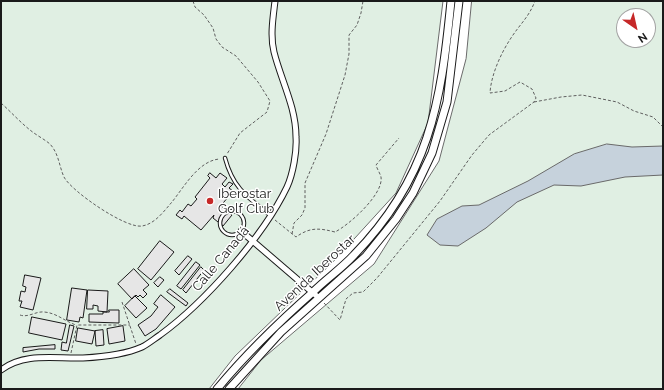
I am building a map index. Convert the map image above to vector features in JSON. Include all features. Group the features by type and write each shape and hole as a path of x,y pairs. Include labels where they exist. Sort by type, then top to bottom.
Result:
{"street":[{"name":"Calle Canadá","path":"1,370 25,358 70,358 113,355 143,347 169,328 204,297 252,240 270,216 287,186 296,137 292,108 274,51 272,25 275,1"},
{"name":"Avenida Iberostar","path":"217,389 253,348 344,265 367,241 397,201 416,167 428,136 438,99 450,1"},
{"name":"Avenida Iberostar","path":"229,389 281,332 366,256 413,193 438,136 448,96 459,1"},
{"path":"241,231 319,298"}],"lane":[{"path":"225,158 230,175 237,186 270,216"},
{"path":"231,212 239,213 243,220 241,231 231,235 224,232 220,222 224,215 231,212"}],"path":[{"path":"1,103 29,129 49,144 56,153 64,178 69,184 102,210 126,224 141,227 152,222 162,214 196,172 212,159 225,158 240,133 267,112 270,102 258,82 236,56 222,47 216,39 213,28 193,1"},
{"path":"292,234 294,223 302,215 305,208 305,183 326,134 345,75 349,54 349,35 357,25 362,13 363,1"},
{"path":"534,102 536,98 532,89 520,82 505,91 490,93 490,84 510,39 531,13 535,1"},
{"path":"319,298 340,320 346,299 354,293 363,292 377,278 440,201 472,155 489,135 534,102 582,95 617,102 634,111 653,117 663,127"},
{"path":"270,216 296,237 302,233 318,228 336,232 346,227 377,191 381,178 376,165 400,138"},
{"path":"122,302 138,348"},
{"path":"20,315 24,316 42,312 56,314 66,322 77,325 130,325"},
{"path":"70,358 77,325"}],"green space":[{"path":"1,1 443,1 428,123 396,193 334,261 235,356 209,389 1,389"},
{"path":"472,1 663,1 663,389 238,389 261,360 374,264 439,161 466,59"}],"shaded area":[{"path":"607,144 632,147 663,146 663,175 625,177 581,186 554,185 517,202 486,228 458,246 440,245 427,235 437,219 462,206 479,205 528,181 574,154"}],"building":[{"name":"Iberostar Golf Club","path":"210,173 216,178 220,173 227,178 222,184 225,187 229,182 233,184 229,188 233,191 219,208 221,206 232,215 223,226 213,218 214,215 201,230 184,216 182,219 176,215 180,210 182,212 188,204 191,206 197,199 195,197 210,178 208,176"},
{"path":"160,241 174,252 151,280 138,269"},
{"path":"188,256 192,259 179,275 175,271"},
{"path":"196,262 200,265 181,289 177,286"},
{"path":"201,267 204,270 186,293 183,290"},
{"path":"134,269 149,285 143,290 147,294 143,298 140,295 138,297 136,295 132,299 118,284"},
{"path":"209,273 211,276 205,284 202,282"},
{"path":"25,275 41,278 33,310 20,307 22,301 19,301 21,291 25,292 26,287 23,286"},
{"path":"160,277 164,280 158,287 154,283"},
{"path":"72,288 87,290 83,318 80,317 79,322 67,320"},
{"path":"170,289 188,303 186,306 167,292"},
{"path":"88,290 108,291 107,312 98,311 98,306 93,305 93,309 87,309"},
{"path":"161,295 175,307 156,329 145,336 138,325 151,316 158,307 154,304"},
{"path":"135,296 147,308 136,318 125,306"},
{"path":"109,310 119,310 119,323 89,322 89,314 103,314 103,312 109,312"},
{"path":"32,317 66,324 62,340 29,333"},
{"path":"70,325 74,326 68,351 61,350 62,342 66,343"},
{"path":"123,326 125,341 109,344 107,329"},
{"path":"78,328 95,331 92,344 76,341"},
{"path":"103,330 104,345 96,346 95,331"},
{"path":"55,345 55,349 39,349 23,352 23,348"}],"place":[{"name":"Iberostar Golf Club","path":"210,201"}]}
